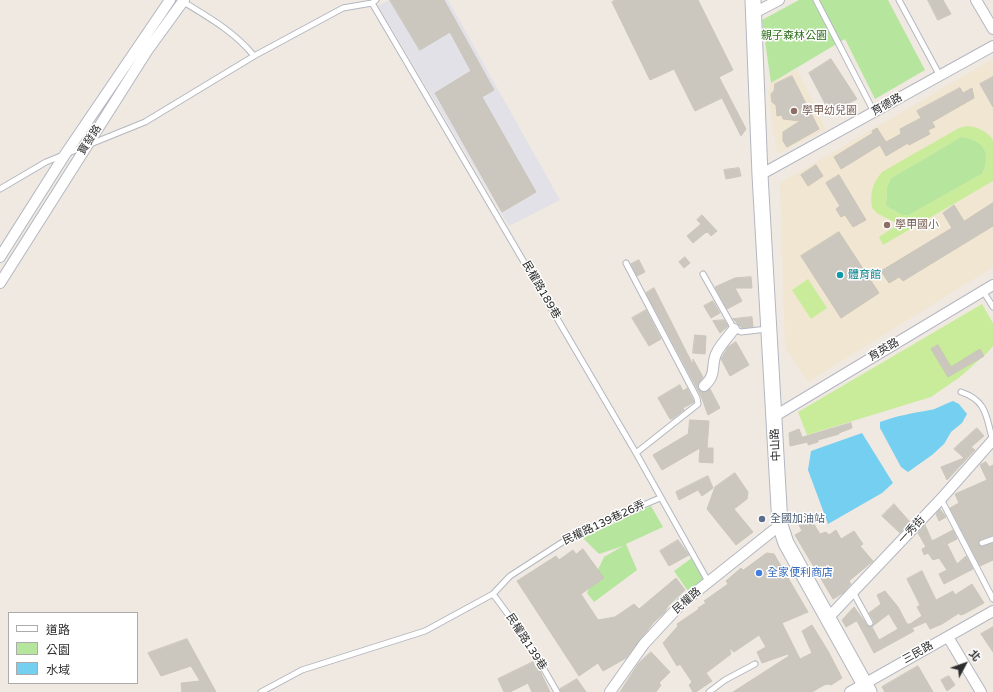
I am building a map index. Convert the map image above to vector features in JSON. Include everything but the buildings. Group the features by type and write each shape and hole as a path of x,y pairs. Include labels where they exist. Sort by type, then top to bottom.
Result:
{"main road":[{"name":"中山路","path":"753,7 760,175 780,525 786,543 829,617 867,688"}],"street":[{"name":"寶發路","path":"0,257 64,156 170,0"},
{"name":"寶發路","path":"0,283 147,51 183,0"},
{"path":"753,7 778,0"},
{"path":"976,0 993,30"},
{"name":"育德路","path":"760,175 993,46"},
{"name":"育英路","path":"774,416 993,285"},
{"path":"704,386 710,381 714,369 716,353 734,329"},
{"name":"一秀街","path":"829,617 941,499 993,440"},
{"name":"民權路","path":"610,692 644,644 682,603 780,525"},
{"name":"三民路","path":"850,692 867,688 948,637 993,611"},
{"path":"948,637 981,692"}],"lane":[{"path":"183,0 204,13 244,43 254,56"},
{"path":"816,0 874,112"},
{"path":"898,0 940,76"},
{"path":"0,189 46,162 145,122 254,56 343,8 374,2"},
{"name":"民權路189巷","path":"374,2 709,583"},
{"path":"626,262 697,398 698,404 636,454"},
{"path":"704,274 734,329 741,332 769,329"},
{"path":"983,291 993,307"},
{"path":"962,392 975,397 984,408 993,440"},
{"name":"民權路139巷26弄","path":"260,692 302,670 426,631 493,594 510,576 575,534 660,498"},
{"path":"941,499 993,599"},
{"path":"982,543 993,539"},
{"path":"853,592 870,623"},
{"name":"民權路139巷","path":"493,594 529,643 557,692"},
{"path":"709,692 725,680 755,664"}],"shaded area":[{"path":"389,0 448,0 560,200 509,226 378,6"},
{"name":"學甲國小","path":"991,60 993,61 993,267 808,382 785,348 780,183"},
{"name":"學甲幼兒園","path":"797,69 826,129 777,154 768,93 771,83"}],"green space":[{"name":"親子森林公園","path":"799,0 888,0 925,70 875,99 845,39 771,83 762,20"},
{"path":"967,126 978,128 988,134 993,140 993,181 883,245 879,237 899,224 878,214 872,208 872,189 879,176 882,172 959,128","holes":["961,137 969,138 980,144 986,154 985,167 982,174 909,215 902,215 886,206 887,187 891,178"]},
{"path":"961,137 969,138 984,148 986,160 982,174 909,215 902,215 886,206 887,187 891,178"},
{"path":"808,279 827,308 811,319 792,290"},
{"path":"982,304 993,323 993,346 960,377 931,397 807,435 798,412"},
{"path":"651,506 663,527 626,544 637,570 594,602 587,593 604,557 623,546 599,554 583,538"},
{"path":"693,557 706,578 688,591 674,571"}],"water":[{"path":"953,401 959,404 967,414 962,423 951,432 944,444 932,455 908,472 901,467 880,428 880,422 898,416 932,410"},
{"path":"862,433 893,483 882,493 828,524 808,470 811,451"}],"place":[{"name":"學甲幼兒園","path":"794,111"},
{"name":"學甲國小","path":"887,225"},
{"name":"體育館","path":"840,275"},
{"name":"全國加油站","path":"762,519"},
{"name":"全家便利商店","path":"759,573"}]}
